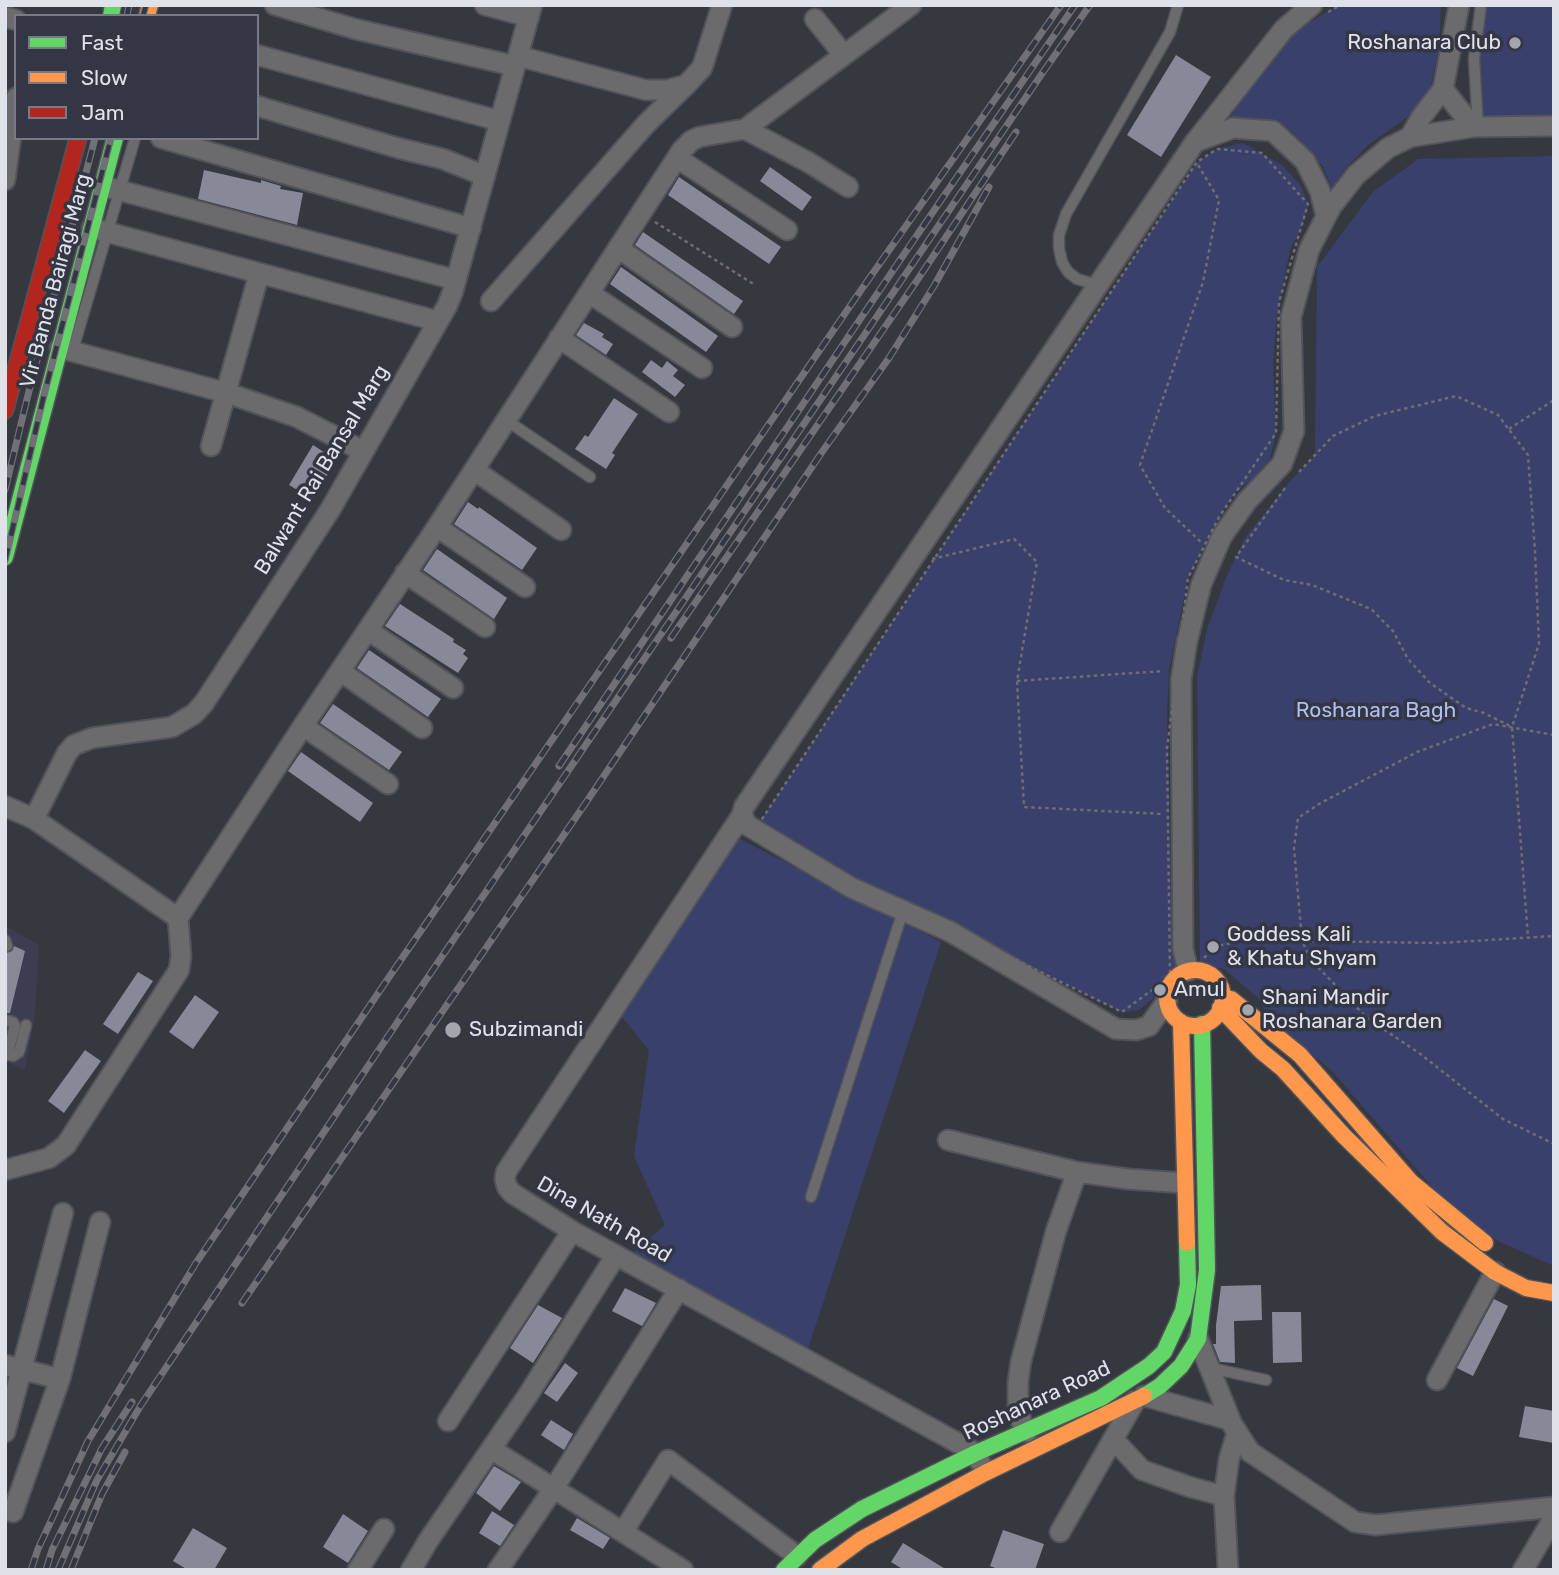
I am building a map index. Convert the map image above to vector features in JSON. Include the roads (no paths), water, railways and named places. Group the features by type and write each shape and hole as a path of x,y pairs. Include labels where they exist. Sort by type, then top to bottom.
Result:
{"street":[{"path":"275,5 355,29 646,90 667,90 686,85"},
{"path":"485,5 530,11"},
{"path":"491,301 646,124 702,68 722,5"},
{"path":"5,1170 49,1158 66,1145 179,970 181,956 178,918 677,158 691,141 699,137 745,129 911,5"},
{"path":"1410,137 1443,89 1459,5"},
{"name":"Balwant Rai Bansal Marg","path":"34,819 67,753 74,745 92,738 172,727 194,714 204,703 330,510 447,306 530,11"},
{"name":"Dina Nath Road","path":"976,1453 572,1231 512,1193 505,1179 506,1172 742,816 744,807 1195,142 1284,29 1316,11"},
{"path":"815,19 844,55"},
{"path":"259,56 500,121"},
{"path":"1443,89 1475,127"},
{"path":"259,107 443,159 485,176"},
{"path":"5,180 14,112"},
{"path":"1554,127 1475,127 1410,137 1388,148 1356,175 1326,216 1309,250 1291,317 1294,431 1283,464 1247,501 1222,536 1201,585 1181,680 1183,949 1194,970 1215,979 1222,991 1300,1055 1411,1182 1498,1264 1526,1288 1554,1293"},
{"path":"1195,142 1233,128 1273,131 1305,161 1320,191 1326,216"},
{"path":"745,129 808,162 848,187"},
{"name":"Vir Banda Bairagi Marg","path":"5,410 9,376 77,140"},
{"name":"Vir Banda Bairagi Marg","path":"5,557 36,442 67,354 112,188 115,140"},
{"path":"186,142 471,228"},
{"path":"677,158 787,230"},
{"path":"112,188 456,280"},
{"path":"100,230 436,321"},
{"path":"618,248 732,327"},
{"path":"211,446 260,274"},
{"path":"589,293 702,368"},
{"path":"559,338 669,412"},
{"path":"67,354 227,393 297,417 363,451"},
{"path":"474,470 561,530"},
{"path":"437,527 525,587"},
{"path":"405,573 485,626"},
{"path":"368,629 453,688"},
{"path":"340,671 422,728"},
{"path":"303,726 388,783"},
{"path":"5,806 34,819 178,918"},
{"path":"742,816 747,825 852,888 951,932 1116,1028 1136,1030 1149,1026 1167,1001"},
{"path":"1194,970 1173,980 1168,988 1167,1001 1170,1011 1181,1022 1194,1026 1213,1018 1220,1008 1222,991"},
{"path":"1220,1008 1442,1232 1498,1264"},
{"name":"Roshanara Road","path":"791,1563 831,1528 862,1509 976,1453 1101,1398 1125,1384 1164,1352 1184,1311 1188,1285 1181,1022"},
{"name":"Roshanara Road","path":"820,1570 862,1539 985,1473 1140,1398 1160,1386 1181,1366 1198,1339 1206,1270 1202,1024"},
{"path":"948,1140 1077,1172 1184,1183"},
{"path":"1027,1432 1018,1406 1021,1361 1056,1231 1077,1172"},
{"path":"5,1432 14,1367 63,1213"},
{"path":"13,1512 60,1379 100,1222"},
{"path":"448,1421 572,1231"},
{"path":"411,1570 528,1395 616,1255"},
{"path":"1437,1380 1498,1264"},
{"path":"498,1570 554,1488 679,1289"},
{"path":"1198,1339 1234,1427 1250,1452 1355,1522 1365,1525 1554,1507"},
{"path":"14,1367 60,1379"},
{"path":"1060,1532 1113,1439 1140,1398 1234,1427"},
{"path":"1228,1570 1224,1496 1234,1427"},
{"path":"1113,1439 1142,1470 1224,1496"},
{"path":"491,1449 683,1570"},
{"path":"976,1453 985,1473"},
{"path":"623,1532 668,1460 791,1563"},
{"path":"1523,1570 1554,1517"},
{"path":"358,1570 384,1529"}],"lane":[{"path":"1098,285 1077,279 1068,272 1062,262 1059,235 1066,214 1170,32 1178,5"},
{"path":"1475,127 1474,59 1481,5"},
{"path":"112,188 134,140"},
{"path":"36,442 47,433 61,387"},
{"path":"506,420 590,477"},
{"path":"811,1197 903,911"},
{"path":"5,1020 13,1022 15,1026 6,1054 13,1056 19,1052 26,1025"},
{"path":"1211,1367 1266,1380"}],"railway":[{"path":"127,14 129,5"},
{"path":"144,14 146,5"},
{"path":"31,1570 88,1441 196,1263 859,293 1061,5"},
{"path":"559,766 1075,5"},
{"path":"58,1570 97,1480 141,1405 409,1005 1090,5"},
{"path":"671,638 1016,132"},
{"path":"5,490 94,140"},
{"path":"5,561 43,399 110,140"},
{"path":"242,1303 585,804 822,452 889,358 934,286 989,187"},
{"path":"46,1570 52,1550 102,1448 132,1402"},
{"path":"71,1570 102,1494 125,1452"}],"place":[{"name":"Roshanara Club","path":"1515,43"},
{"name":"Goddess Kali & Khatu Shyam","path":"1213,947"},
{"name":"Amul","path":"1160,990"},
{"name":"Shani Mandir Roshanara Garden","path":"1248,1010"},
{"name":"Subzimandi","path":"453,1030"}],"park label":[{"name":"Roshanara Bagh","path":"1376,711"}]}
